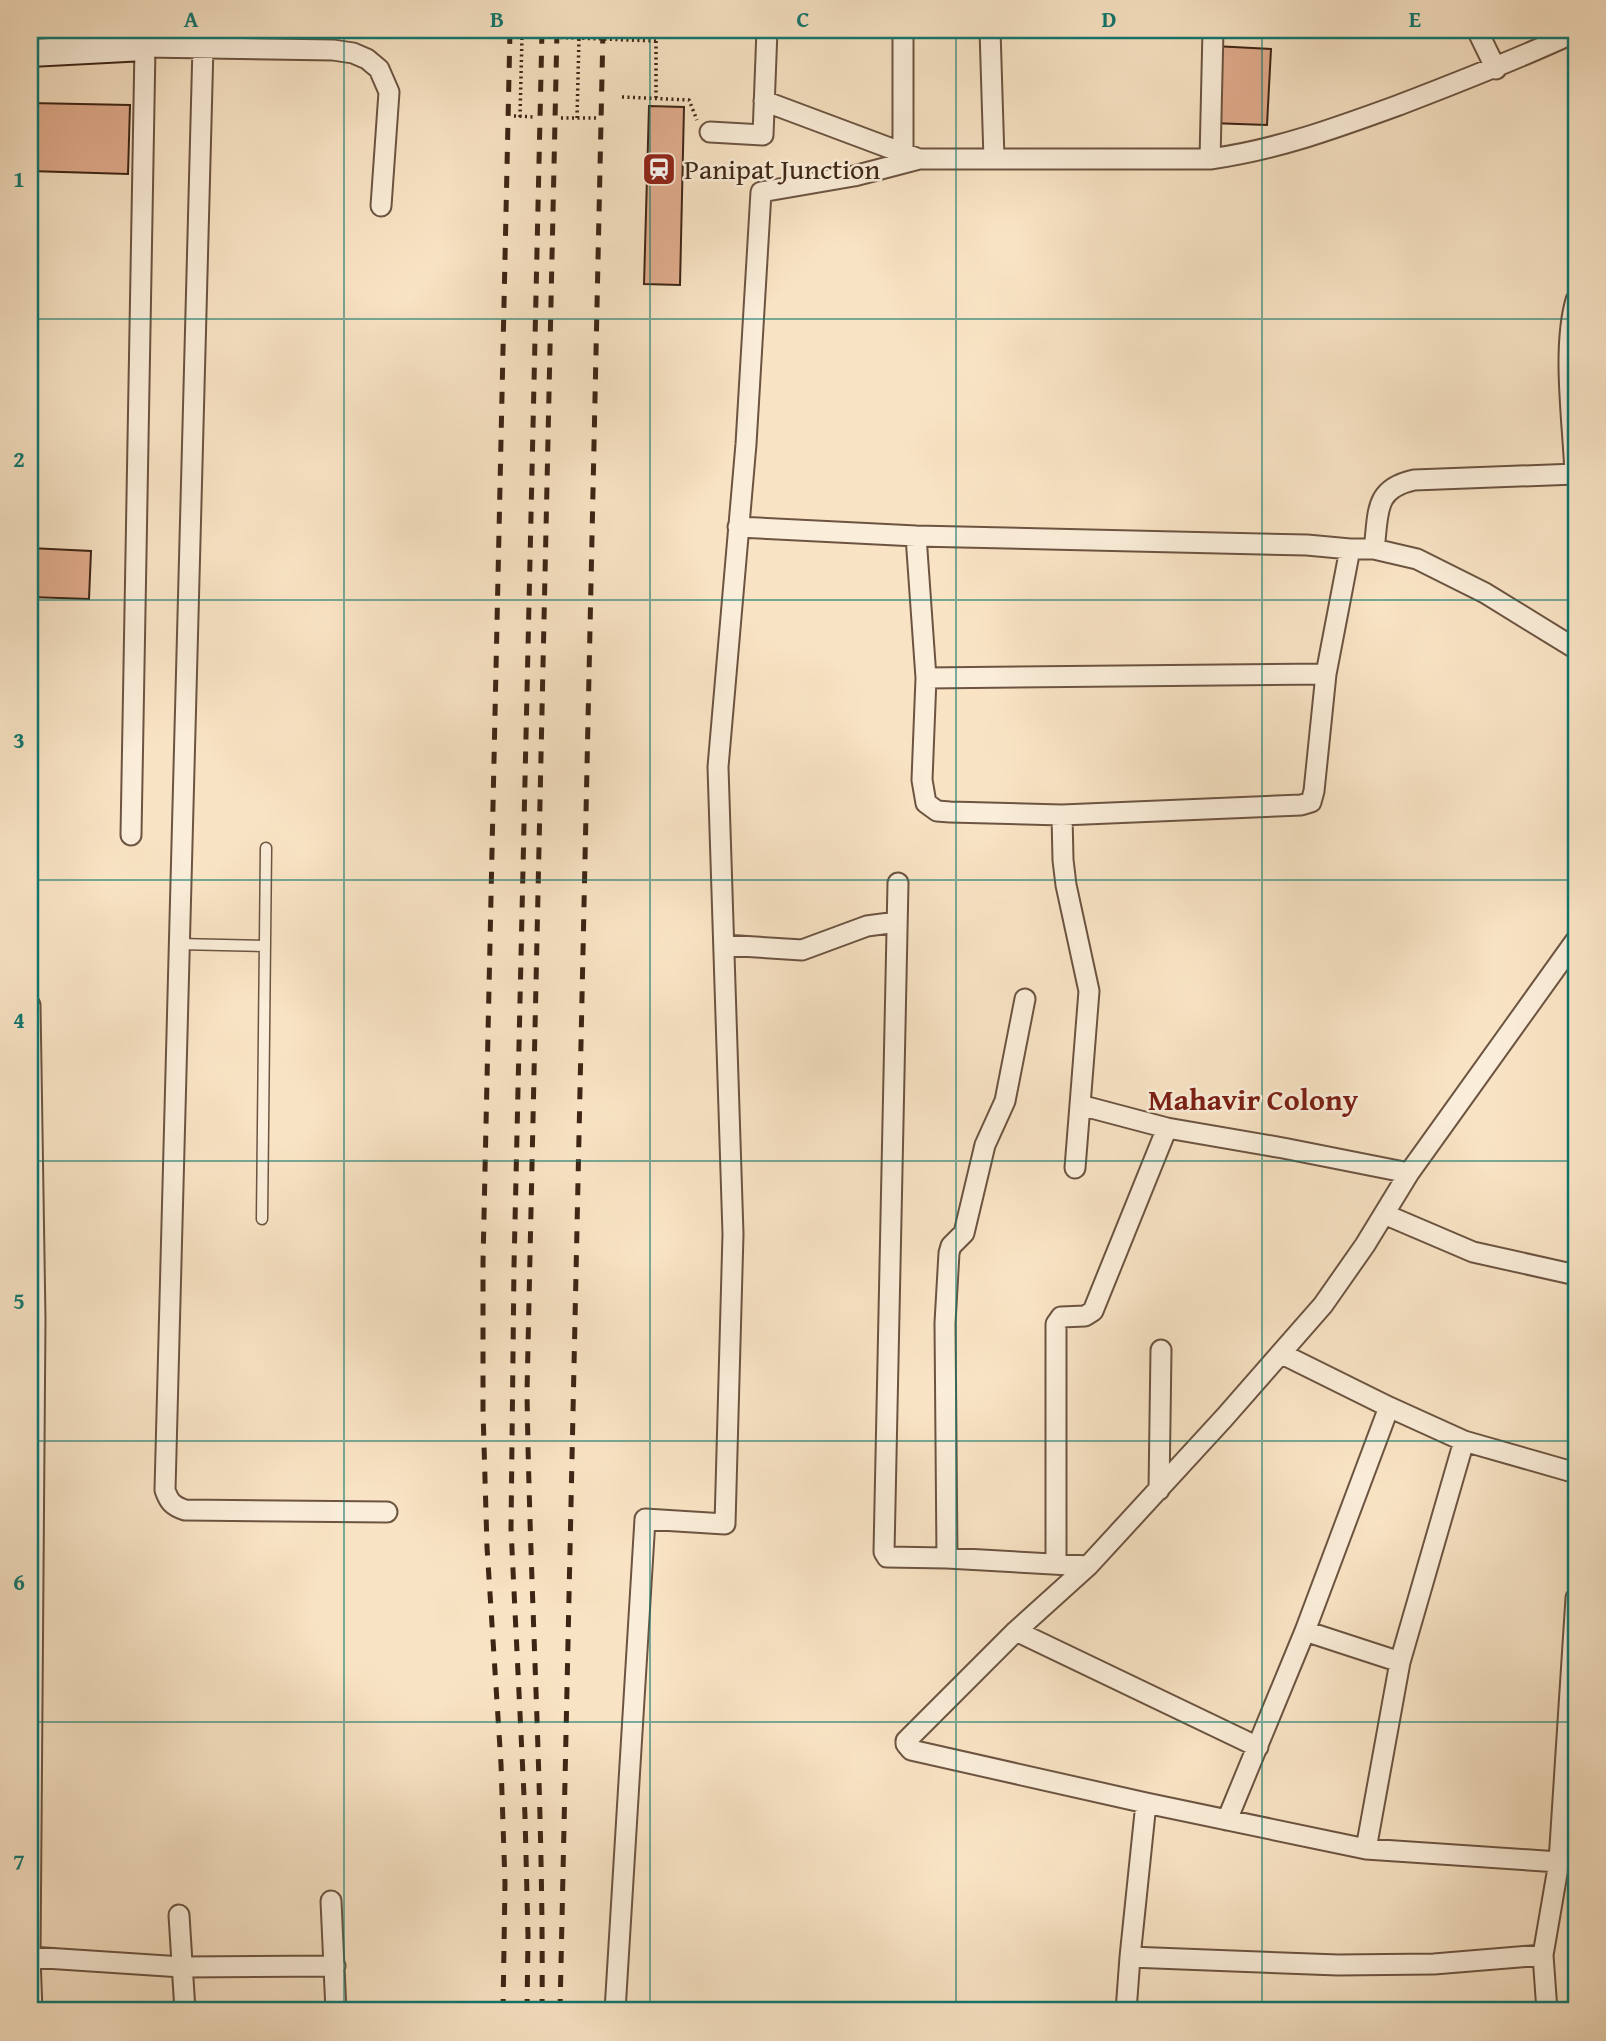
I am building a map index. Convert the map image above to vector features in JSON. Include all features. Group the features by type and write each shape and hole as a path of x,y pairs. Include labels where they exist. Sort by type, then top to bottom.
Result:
{"street":[{"path":"710,132 763,135 767,30"},
{"path":"903,30 911,156"},
{"path":"990,30 994,159"},
{"path":"1210,159 1213,30"},
{"path":"1477,30 1496,69"},
{"path":"764,101 911,156 994,159 1210,159 1248,153 1315,136 1496,69 1576,32"},
{"path":"131,835 145,35"},
{"path":"30,53 145,35 203,46 333,50 353,53 367,59 379,69 389,92 381,206"},
{"path":"203,46 165,1490 168,1500 185,1510 387,1512"},
{"path":"615,2011 645,1519 725,1524 733,1234 718,767 761,192 854,176 911,156"},
{"path":"1374,549 1381,501 1388,490 1398,484 1414,480 1576,474 1569,342 1571,317 1576,300"},
{"path":"738,527 916,536 1307,545 1395,552 1485,593 1576,649"},
{"path":"916,536 926,678 922,780 926,803 937,811 1062,816 1311,802 1326,674 1350,549"},
{"path":"926,678 1326,674"},
{"path":"1062,816 1066,885 1089,991 1075,1168"},
{"path":"898,883 884,1552 887,1557 896,1559 947,1558 1088,1566"},
{"path":"723,945 802,950 867,926 897,922"},
{"path":"1568,1861 1366,1849 1146,1803 907,1748 906,1741 1016,1631 1088,1566 1282,1354 1323,1305 1409,1173 1568,964 1576,940"},
{"path":"947,1558 945,1323 949,1253 951,1246 964,1233 985,1145 1007,1096 1025,999"},
{"path":"30,1005 32,2011"},
{"path":"1080,1105 1167,1128 1409,1173"},
{"path":"1056,1563 1056,1324 1060,1317 1085,1316 1093,1311 1167,1128"},
{"path":"1384,1214 1473,1252 1576,1275"},
{"path":"1159,1490 1161,1350"},
{"path":"1282,1354 1464,1441 1576,1473"},
{"path":"1227,1820 1305,1631 1389,1407"},
{"path":"1366,1849 1400,1662 1464,1441"},
{"path":"1547,2011 1543,1955 1568,1861 1576,1598"},
{"path":"1016,1631 1258,1747"},
{"path":"1305,1631 1400,1662"},
{"path":"1126,2011 1146,1803"},
{"path":"331,1901 336,2011"},
{"path":"179,1915 186,2011"},
{"path":"1130,1956 1338,1965 1434,1964 1543,1955"},
{"path":"30,1957 181,1968 335,1966"}],"lane":[{"path":"262,1219 267,848"},
{"path":"178,944 265,946"}],"path":[{"path":"520,117 522,36 656,41 656,98"},
{"path":"577,118 579,38"},
{"path":"622,97 689,100 695,117 710,132"},
{"path":"514,116 535,117"},
{"path":"561,118 596,118"}],"building":[{"path":"30,30 35,30 34,44 30,43"},
{"path":"1214,46 1271,49 1267,125 1210,123"},
{"path":"30,103 130,105 128,174 30,171"},
{"path":"649,106 684,107 680,285 644,284"},
{"path":"30,548 91,551 89,599 30,597"}],"railway":[{"path":"503,2011 505,1883 501,1764 487,1547 483,1262 510,30"},
{"path":"527,2011 525,1816 511,1529 514,1266 542,30"},
{"path":"542,2011 541,1856 527,1392 557,30"},
{"path":"560,2011 603,30"}],"place":[{"name":"Panipat Junction","path":"659,169"}],"district":[{"name":"Mahavir Colony","path":"1253,1100"}]}
